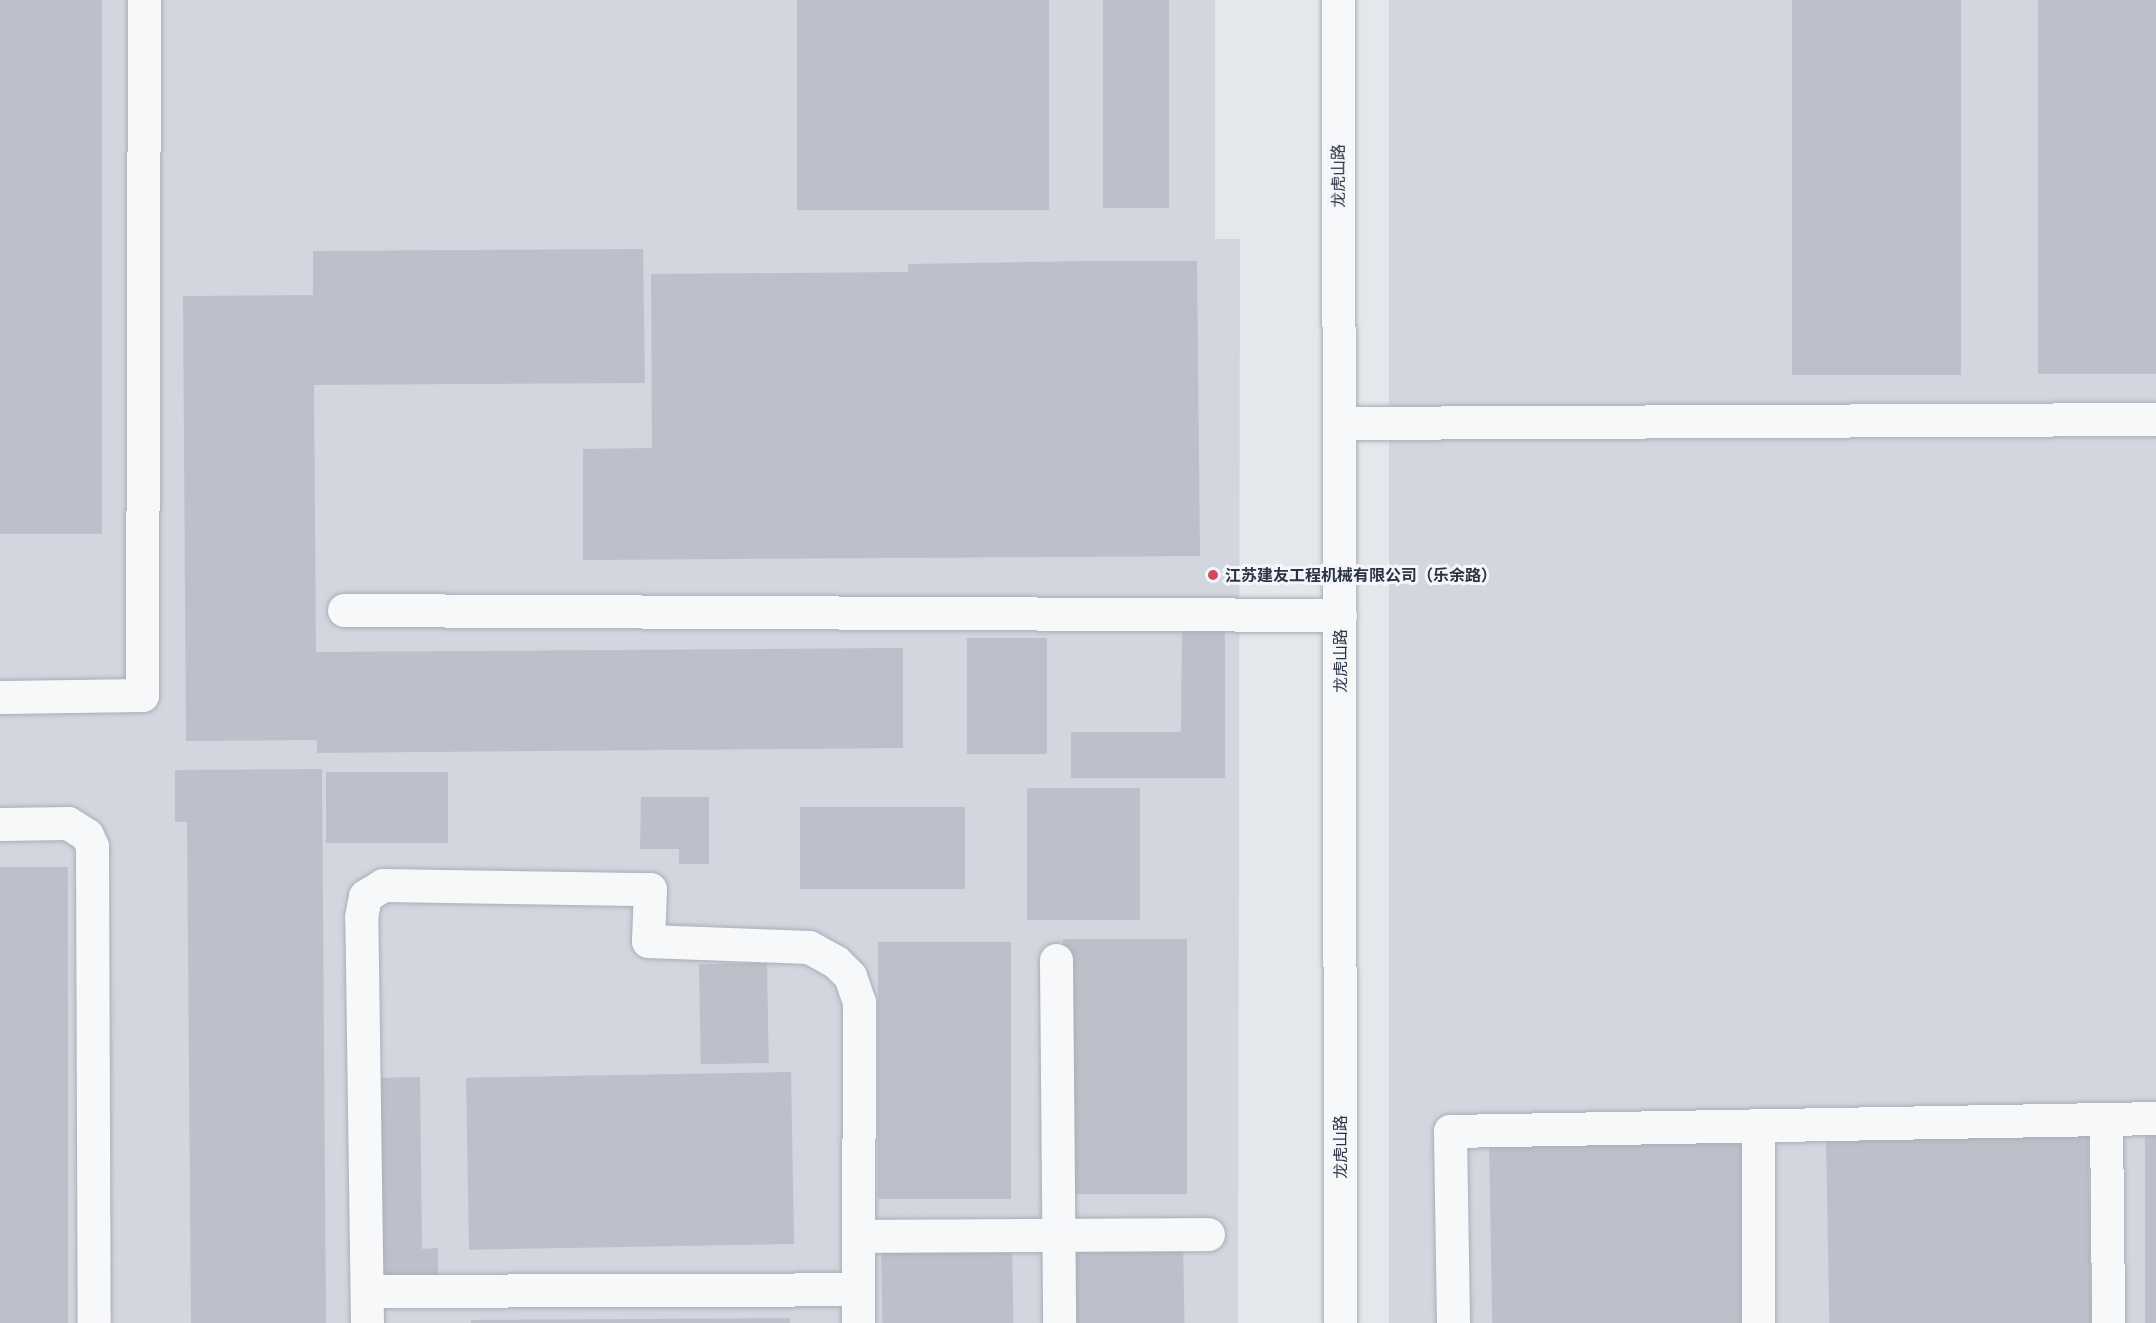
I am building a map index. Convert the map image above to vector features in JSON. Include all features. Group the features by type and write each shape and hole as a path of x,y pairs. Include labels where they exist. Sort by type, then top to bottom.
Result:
{"street":[{"path":"0,697 142,695 144,0"},
{"name":"龙虎山路","path":"1338,0 1340,1323"},
{"path":"1339,423 2156,419"},
{"path":"344,610 1340,615"},
{"path":"0,824 68,823 87,835 92,846 94,1323"},
{"path":"367,1323 361,917 365,896 383,885 650,889 648,941 809,947 836,962 850,976 859,1002 858,1323"},
{"path":"1056,960 1059,1323"},
{"path":"1453,1323 1450,1131 2156,1118"},
{"path":"2106,1119 2108,1323"},
{"path":"1758,1126 1758,1323"},
{"path":"858,1236 1208,1234"},
{"path":"367,1291 858,1289"}],"shaded area":[{"path":"0,0 1215,0 1215,239 1240,239 1238,1323 0,1323"},
{"path":"1389,0 2156,0 2156,1323 1389,1323"}],"building":[{"path":"0,0 102,0 102,534 0,534"},
{"path":"797,0 1049,0 1049,210 797,210"},
{"path":"1103,0 1169,0 1169,208 1103,208"},
{"path":"1792,0 1961,0 1961,375 1792,375"},
{"path":"2038,0 2156,0 2156,374 2038,374"},
{"path":"643,249 645,383 314,385 316,652 903,648 903,748 317,753 317,740 186,741 183,296 313,295 313,251"},
{"path":"1197,261 1200,556 583,560 583,449 652,448 651,274 908,272 908,264"},
{"path":"1182,624 1225,624 1225,778 1071,778 1071,732 1181,732"},
{"path":"967,638 1047,638 1047,754 967,754"},
{"path":"322,769 326,1323 191,1323 187,822 175,822 175,770"},
{"path":"326,772 448,772 448,843 326,843"},
{"path":"1027,788 1140,788 1140,920 1027,920"},
{"path":"641,797 709,797 709,864 679,864 679,849 640,849"},
{"path":"800,807 965,807 965,889 800,889"},
{"path":"0,867 68,867 68,1323 0,1323"},
{"path":"1063,939 1187,939 1187,1194 1063,1194"},
{"path":"878,942 1011,942 1011,1199 878,1199"},
{"path":"767,963 769,1063 701,1064 699,964"},
{"path":"791,1072 794,1244 469,1250 466,1078"},
{"path":"420,1077 422,1249 438,1248 438,1284 380,1284 375,1078"},
{"path":"2145,1123 2156,1123 2156,1323 2145,1323"},
{"path":"2088,1131 2091,1323 1829,1323 1826,1136"},
{"path":"1742,1136 1745,1323 1492,1323 1489,1140"},
{"path":"1183,1239 1184,1323 1064,1323 1063,1241"},
{"path":"1012,1241 1013,1323 882,1323 881,1243"},
{"path":"790,1318 790,1323 471,1323 471,1320"}],"place":[{"name":"江苏建友工程机械有限公司（乐余路）","path":"1213,575"}]}
